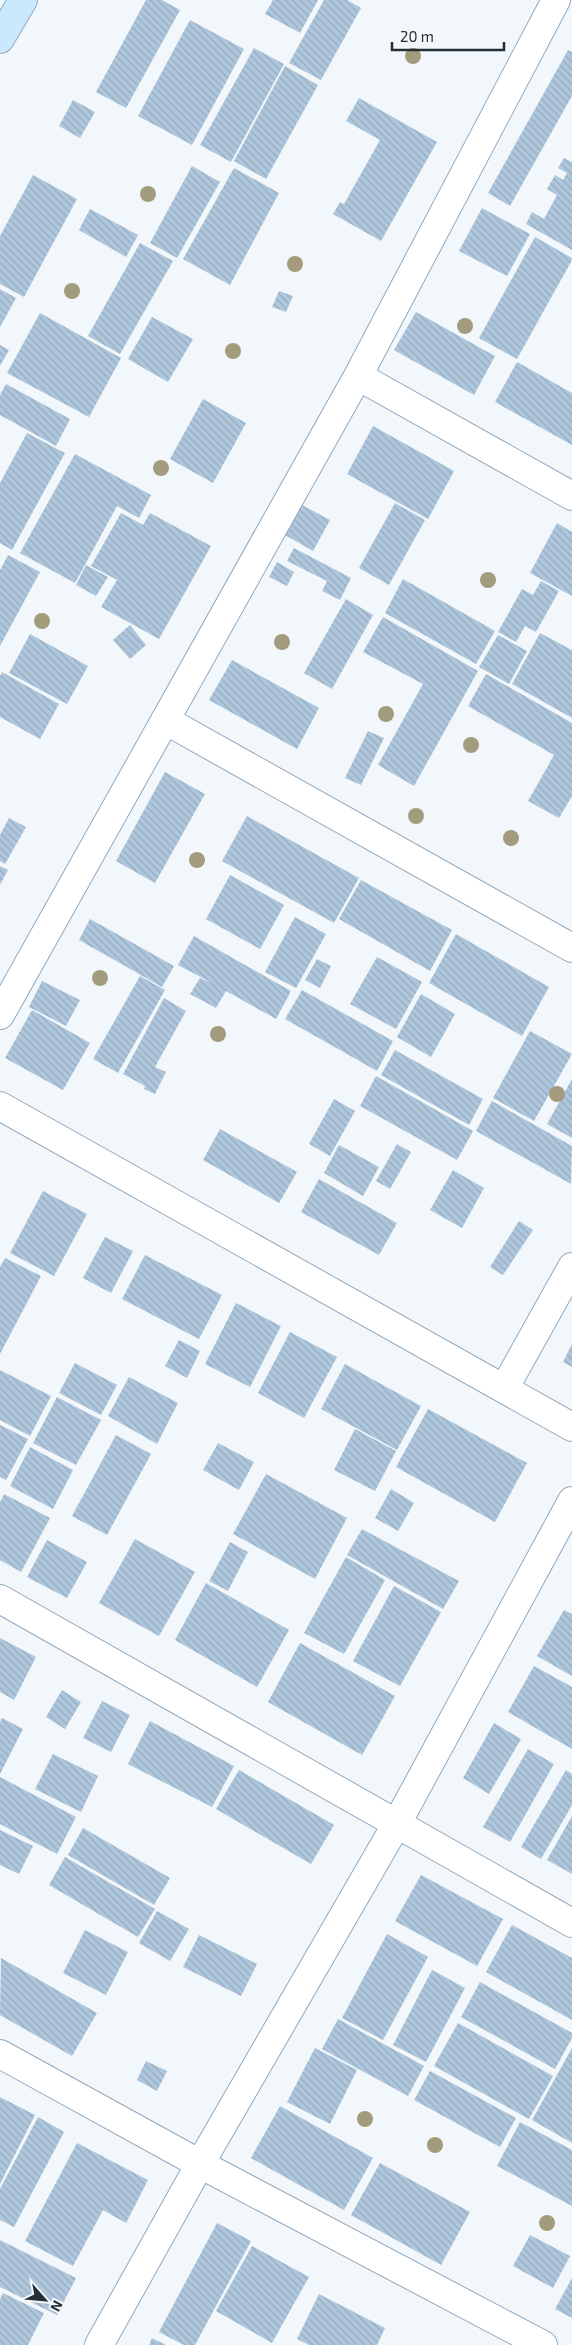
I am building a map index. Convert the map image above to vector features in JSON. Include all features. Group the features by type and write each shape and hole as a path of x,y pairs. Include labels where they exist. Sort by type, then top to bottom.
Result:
{"street":[{"path":"0,39 22,0"},
{"path":"0,1015 358,376 558,3"},
{"path":"358,376 572,496"},
{"path":"165,720 572,948"},
{"path":"0,1106 572,1427"},
{"path":"504,1389 572,1267"},
{"path":"99,2345 200,2164 396,1825 572,1501"},
{"path":"0,1599 572,1924"},
{"path":"0,2054 200,2164 543,2345"}],"building":[{"path":"146,0 162,0 180,10 126,108 96,92"},
{"path":"273,0 318,0 300,33 265,14"},
{"path":"324,0 347,0 361,8 321,80 289,63"},
{"path":"190,20 244,49 192,145 138,116"},
{"path":"254,48 284,64 231,162 200,145"},
{"path":"568,50 572,52 572,96 510,206 488,193"},
{"path":"285,66 318,85 266,179 234,161"},
{"path":"359,98 437,142 381,241 333,214 340,202 344,204 380,140 346,121"},
{"path":"73,100 95,112 80,138 59,126"},
{"path":"564,158 572,162 572,250 526,224 532,212 544,219 557,195 547,189 555,175 563,180 567,173 558,168"},
{"path":"192,166 220,182 177,258 150,243"},
{"path":"234,168 279,193 230,285 183,259"},
{"path":"33,175 77,199 24,297 0,284 0,236"},
{"path":"482,208 530,234 507,276 459,251"},
{"path":"90,209 138,235 126,257 79,230"},
{"path":"535,237 572,258 572,260 517,359 479,338"},
{"path":"140,243 173,261 120,354 88,336"},
{"path":"0,289 16,298 0,327"},
{"path":"279,291 293,296 286,312 272,307"},
{"path":"416,312 495,356 474,395 394,350"},
{"path":"40,313 121,358 89,417 7,373"},
{"path":"152,317 193,339 168,382 128,359"},
{"path":"0,345 9,350 0,366"},
{"path":"517,362 572,393 572,445 495,402"},
{"path":"6,384 70,419 56,446 0,415 0,395"},
{"path":"203,399 246,423 213,483 170,459"},
{"path":"373,426 454,471 428,519 347,474"},
{"path":"27,433 65,453 12,550 0,543 0,483"},
{"path":"75,454 151,495 139,518 117,506 75,583 20,553"},
{"path":"395,503 425,520 389,585 359,568"},
{"path":"302,505 330,520 313,551 285,535"},
{"path":"121,513 143,525 150,513 211,546 159,639 101,607 117,580 91,566"},
{"path":"557,523 572,532 572,596 530,573"},
{"path":"294,548 351,578 340,600 322,591 327,581 287,561"},
{"path":"8,555 40,572 0,646 0,570"},
{"path":"277,562 294,572 287,586 269,577"},
{"path":"86,565 108,577 96,596 76,585"},
{"path":"403,579 495,631 476,664 385,613"},
{"path":"541,581 559,591 536,632 525,626 516,642 498,632 522,589 533,595"},
{"path":"346,599 373,615 332,689 304,673"},
{"path":"383,617 478,671 414,786 378,765 423,684 363,652"},
{"path":"130,625 146,645 130,659 113,640"},
{"path":"540,633 572,650 572,718 512,684"},
{"path":"30,634 88,666 67,704 9,673"},
{"path":"498,635 527,651 509,684 479,667"},
{"path":"232,660 319,708 297,749 209,700"},
{"path":"2,672 59,704 40,739 0,717 0,676"},
{"path":"486,674 572,723 572,796 559,818 528,801 554,755 468,706"},
{"path":"368,731 384,738 361,785 345,778"},
{"path":"165,772 205,794 155,883 116,861"},
{"path":"247,816 359,878 334,923 222,861"},
{"path":"9,818 26,827 5,864 0,861 0,835"},
{"path":"0,866 8,870 0,885"},
{"path":"230,875 284,905 260,949 206,919"},
{"path":"361,880 452,930 430,971 339,919"},
{"path":"295,917 326,934 296,988 265,972"},
{"path":"90,919 174,966 162,987 79,940"},
{"path":"456,934 549,987 522,1036 429,983"},
{"path":"194,936 291,991 276,1019 226,991 216,1008 190,994 200,978 212,983 178,965"},
{"path":"377,957 422,982 396,1029 350,1004"},
{"path":"317,959 331,966 320,988 305,980"},
{"path":"140,976 165,990 118,1073 93,1059"},
{"path":"42,981 80,1000 66,1026 29,1007"},
{"path":"302,990 393,1041 377,1071 285,1019"},
{"path":"421,994 455,1014 431,1057 397,1037"},
{"path":"164,998 186,1011 155,1067 166,1072 155,1094 144,1089 145,1086 123,1074"},
{"path":"32,1010 90,1043 63,1090 5,1058"},
{"path":"530,1031 572,1054 534,1121 493,1098"},
{"path":"395,1050 483,1099 469,1125 381,1075"},
{"path":"376,1076 473,1131 457,1160 360,1106"},
{"path":"572,1079 572,1138 547,1124"},
{"path":"334,1099 355,1111 330,1156 309,1144"},
{"path":"492,1101 572,1146 571,1184 476,1131"},
{"path":"220,1129 297,1172 279,1203 203,1160"},
{"path":"397,1144 411,1152 390,1189 376,1181"},
{"path":"339,1145 379,1167 363,1196 324,1173"},
{"path":"453,1170 484,1188 462,1228 430,1210"},
{"path":"319,1179 397,1223 379,1255 301,1212"},
{"path":"43,1191 87,1214 54,1276 10,1253"},
{"path":"519,1221 533,1230 503,1275 490,1267"},
{"path":"105,1237 133,1251 111,1293 83,1278"},
{"path":"145,1255 222,1295 199,1339 122,1299"},
{"path":"5,1258 41,1276 0,1354 0,1267"},
{"path":"236,1303 281,1326 250,1387 205,1364"},
{"path":"290,1332 337,1357 304,1418 258,1393"},
{"path":"179,1340 200,1351 187,1378 165,1366"},
{"path":"572,1344 572,1367 563,1362"},
{"path":"75,1363 117,1385 101,1415 59,1393"},
{"path":"345,1364 421,1406 397,1450 321,1409"},
{"path":"0,1370 51,1396 30,1436 0,1420"},
{"path":"129,1377 178,1403 157,1444 108,1416"},
{"path":"57,1397 101,1420 76,1465 33,1443"},
{"path":"428,1409 527,1463 495,1522 396,1467"},
{"path":"0,1425 28,1439 6,1480 0,1477"},
{"path":"355,1429 396,1451 375,1491 334,1470"},
{"path":"116,1435 151,1454 107,1535 72,1516"},
{"path":"218,1443 254,1462 239,1490 203,1470"},
{"path":"30,1447 73,1470 53,1509 10,1486"},
{"path":"266,1474 347,1518 315,1579 233,1534"},
{"path":"391,1489 414,1503 398,1531 375,1518"},
{"path":"4,1494 50,1518 21,1572 0,1560 0,1502"},
{"path":"362,1529 459,1581 443,1609 347,1555"},
{"path":"135,1539 195,1572 159,1636 99,1603"},
{"path":"47,1540 87,1562 67,1598 27,1577"},
{"path":"230,1542 248,1552 228,1591 209,1581"},
{"path":"346,1557 385,1580 344,1654 304,1633"},
{"path":"206,1583 289,1630 257,1687 175,1640"},
{"path":"394,1586 441,1612 400,1686 353,1661"},
{"path":"564,1610 572,1614 572,1676 537,1656"},
{"path":"0,1638 36,1657 14,1700 0,1692"},
{"path":"300,1643 395,1696 362,1755 268,1702"},
{"path":"534,1666 572,1687 572,1749 508,1712"},
{"path":"62,1690 81,1702 65,1729 46,1717"},
{"path":"102,1701 130,1715 111,1752 83,1738"},
{"path":"2,1718 23,1729 0,1774 0,1722"},
{"path":"150,1721 234,1766 212,1807 128,1764"},
{"path":"494,1723 521,1739 489,1794 463,1778"},
{"path":"528,1749 554,1764 510,1842 483,1827"},
{"path":"53,1754 98,1776 81,1812 35,1789"},
{"path":"239,1770 334,1825 311,1864 216,1809"},
{"path":"566,1770 572,1774 572,1805 541,1859 521,1847"},
{"path":"0,1777 76,1817 57,1854 0,1824"},
{"path":"572,1816 572,1874 547,1860"},
{"path":"83,1828 170,1878 154,1905 68,1855"},
{"path":"0,1830 33,1846 19,1874 0,1865"},
{"path":"65,1857 155,1909 138,1937 49,1885"},
{"path":"421,1875 503,1919 477,1966 395,1921"},
{"path":"157,1911 189,1929 170,1961 139,1943"},
{"path":"512,1925 572,1958 572,2020 486,1972"},
{"path":"85,1930 128,1952 106,1995 63,1973"},
{"path":"387,1934 428,1957 383,2040 342,2018"},
{"path":"199,1935 257,1964 241,1996 183,1967"},
{"path":"1,1958 97,2013 72,2056 0,2015"},
{"path":"432,1970 465,1988 426,2062 393,2045"},
{"path":"480,1982 572,2033 572,2038 555,2069 461,2017"},
{"path":"338,2019 424,2066 408,2096 322,2049"},
{"path":"458,2023 553,2076 529,2119 434,2066"},
{"path":"315,2048 357,2070 330,2124 287,2102"},
{"path":"572,2048 572,2143 532,2120"},
{"path":"146,2061 167,2071 157,2091 137,2080"},
{"path":"430,2071 516,2118 500,2147 414,2100"},
{"path":"0,2097 35,2115 0,2184"},
{"path":"280,2106 373,2158 344,2210 251,2158"},
{"path":"38,2117 64,2132 14,2227 0,2220 0,2189"},
{"path":"520,2122 572,2150 572,2206 497,2166"},
{"path":"77,2143 148,2180 126,2223 103,2210 73,2266 25,2241"},
{"path":"380,2163 470,2212 441,2265 351,2215"},
{"path":"217,2223 251,2241 195,2345 184,2345 159,2332"},
{"path":"530,2235 570,2256 553,2288 513,2266"},
{"path":"0,2240 76,2278 57,2315 0,2287"},
{"path":"252,2246 309,2277 272,2343 216,2311"},
{"path":"572,2278 572,2318 555,2309"},
{"path":"3,2293 44,2313 28,2345 0,2345 0,2299"},
{"path":"319,2294 385,2328 377,2345 309,2345 297,2339"},
{"path":"152,2338 166,2345 149,2345"}]}
